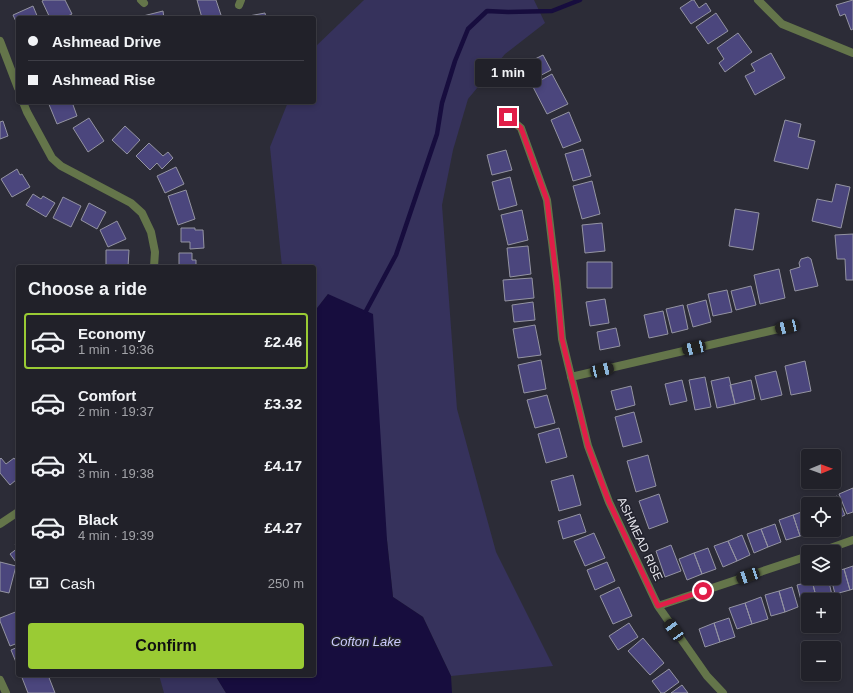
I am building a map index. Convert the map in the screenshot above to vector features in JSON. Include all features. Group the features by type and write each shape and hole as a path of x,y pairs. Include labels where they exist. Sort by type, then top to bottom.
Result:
{"street":[{"path":"758,0 782,24 853,54"},
{"path":"0,41 16,83"},
{"path":"24,104 52,158 61,166 132,203 142,213 151,232 155,252 154,265"},
{"name":"ASHMEAD RISE","path":"508,117 521,128 547,200 562,339 588,446 609,502 658,606 707,676 723,693"},
{"path":"571,377 787,327"},
{"path":"0,524 16,513"},
{"path":"839,545 853,540"},
{"path":"658,606 801,558"},
{"path":"0,680 6,693"}],"shaded area":[{"path":"364,0 534,0 545,23 505,54 468,99 453,150 442,205 457,409 496,552 553,666 451,676 423,617 393,597 387,540 328,294 316,309 316,265 282,265 270,147 287,104 316,104 316,46"},
{"path":"160,677 216,677 226,693 164,693"}],"water":[{"name":"Cofton Lake","path":"328,294 373,314 387,540 393,597 423,617 451,676 452,693 226,693 216,677 316,677 316,309"}],"building":[{"path":"65,0 72,14 68,16 49,16 42,1"},
{"path":"197,0 216,0 221,16 201,16"},
{"path":"694,0 699,8 706,3 711,11 691,24 680,8"},
{"path":"853,0 853,29 851,30 845,14 840,16 836,5"},
{"path":"33,6 37,16 16,16 16,22 13,15"},
{"path":"163,11 164,16 143,16"},
{"path":"265,13 266,16 249,16"},
{"path":"716,13 728,31 708,44 696,27"},
{"path":"738,33 752,52 725,72 719,63 724,59 717,48"},
{"path":"771,53 785,78 755,95 745,76 755,71 751,64"},
{"path":"543,55 551,70 530,81 521,66"},
{"path":"552,74 568,104 547,114 532,85"},
{"path":"49,104 73,104 77,116 57,124"},
{"path":"569,112 581,141 563,148 551,120"},
{"path":"89,118 104,141 88,152 73,128"},
{"path":"785,120 801,124 798,137 815,141 808,169 774,161"},
{"path":"3,121 8,136 0,139 0,122"},
{"path":"125,126 140,140 127,154 112,140"},
{"path":"149,143 163,156 168,152 173,158 162,169 157,163 150,170 136,156"},
{"path":"583,149 591,176 573,181 565,154"},
{"path":"506,150 512,170 492,175 487,155"},
{"path":"176,167 184,184 165,193 157,176"},
{"path":"17,169 30,187 12,197 1,179"},
{"path":"510,177 517,205 499,210 492,182"},
{"path":"592,181 600,214 582,219 573,186"},
{"path":"836,184 850,187 841,228 812,221 817,199 832,202"},
{"path":"186,190 195,219 178,225 168,196"},
{"path":"33,194 41,199 43,196 55,203 46,217 26,205"},
{"path":"63,197 81,206 71,227 53,218"},
{"path":"89,203 106,212 97,229 81,220"},
{"path":"735,209 759,213 753,250 729,246"},
{"path":"522,210 528,240 508,245 501,215"},
{"path":"117,221 126,239 108,247 100,230"},
{"path":"602,223 605,251 585,253 582,225"},
{"path":"181,228 195,228 195,230 203,230 204,248 190,249 190,242 181,242"},
{"path":"853,234 853,280 846,280 845,259 837,259 835,235"},
{"path":"528,246 531,274 510,277 507,248"},
{"path":"106,250 129,250 128,265 106,265"},
{"path":"179,253 192,253 192,260 196,260 196,265 179,265"},
{"path":"808,257 811,259 818,286 795,291 790,270 800,267 799,263 801,259"},
{"path":"587,262 612,262 612,288 587,288"},
{"path":"779,269 785,298 760,304 754,275"},
{"path":"532,278 534,298 505,301 503,280"},
{"path":"751,286 756,305 736,310 731,291"},
{"path":"727,290 732,312 713,316 708,294"},
{"path":"605,299 609,323 590,326 586,302"},
{"path":"706,300 711,322 693,327 687,305"},
{"path":"533,302 535,320 514,322 512,305"},
{"path":"683,305 688,329 672,333 666,309"},
{"path":"663,311 668,334 649,338 644,315"},
{"path":"535,325 541,355 518,358 513,329"},
{"path":"616,328 620,346 600,350 597,332"},
{"path":"541,360 546,389 524,393 518,365"},
{"path":"805,361 811,391 791,395 785,366"},
{"path":"776,371 782,395 761,400 755,376"},
{"path":"705,377 711,407 695,410 689,380"},
{"path":"729,377 735,404 717,408 711,381"},
{"path":"682,380 687,401 670,405 665,384"},
{"path":"751,380 755,399 735,404 730,385"},
{"path":"631,386 635,405 616,410 611,391"},
{"path":"547,395 555,423 535,428 527,400"},
{"path":"634,412 642,442 623,447 615,417"},
{"path":"559,428 567,457 546,463 538,434"},
{"path":"648,455 656,486 636,492 627,461"},
{"path":"1,458 6,464 14,458 16,460 16,480 10,485 0,473"},
{"path":"573,475 581,505 559,511 551,481"},
{"path":"853,488 853,512 847,514 839,494"},
{"path":"659,494 668,522 649,529 639,501"},
{"path":"841,506 845,515 841,517"},
{"path":"801,512 801,536 800,536 793,515"},
{"path":"580,514 586,532 563,539 558,521"},
{"path":"793,515 800,536 786,540 779,520"},
{"path":"775,524 781,542 768,547 761,529"},
{"path":"761,529 768,547 754,553 747,534"},
{"path":"594,533 605,558 585,566 574,541"},
{"path":"742,535 750,555 737,561 728,541"},
{"path":"728,541 737,561 723,567 714,546"},
{"path":"671,545 681,571 665,577 656,551"},
{"path":"708,548 716,569 702,574 694,553"},
{"path":"16,550 16,562 10,554"},
{"path":"694,553 702,574 687,580 679,559"},
{"path":"0,562 16,566 9,593 0,591"},
{"path":"607,562 615,581 595,590 587,570"},
{"path":"853,566 853,589 850,590 844,569"},
{"path":"844,569 850,590 835,593 833,585 841,585 841,570"},
{"path":"797,585 813,585 815,593 801,593 801,600"},
{"path":"813,585 830,585 832,593 815,593"},
{"path":"619,587 632,616 613,624 600,596"},
{"path":"792,587 798,607 785,612 779,591"},
{"path":"779,591 785,612 771,616 765,595"},
{"path":"761,597 768,619 752,624 745,603"},
{"path":"745,603 752,624 737,629 729,608"},
{"path":"16,612 16,644 10,646 0,618"},
{"path":"729,618 735,637 720,642 714,623"},
{"path":"629,623 638,637 618,650 609,636"},
{"path":"714,623 720,642 705,647 699,629"},
{"path":"643,638 664,663 650,675 628,651"},
{"path":"16,648 16,662 11,650"},
{"path":"669,669 679,682 664,693 661,693 652,681"},
{"path":"22,677 49,677 55,693 28,693"},
{"path":"682,685 688,693 671,693"}],"waterway":[{"path":"366,311 396,255 437,134 442,103 455,61 468,29 487,11 552,11 580,0"}],"route":[{"path":"508,117 521,128 547,200 562,339 588,446 609,502 658,606 703,591"}]}
